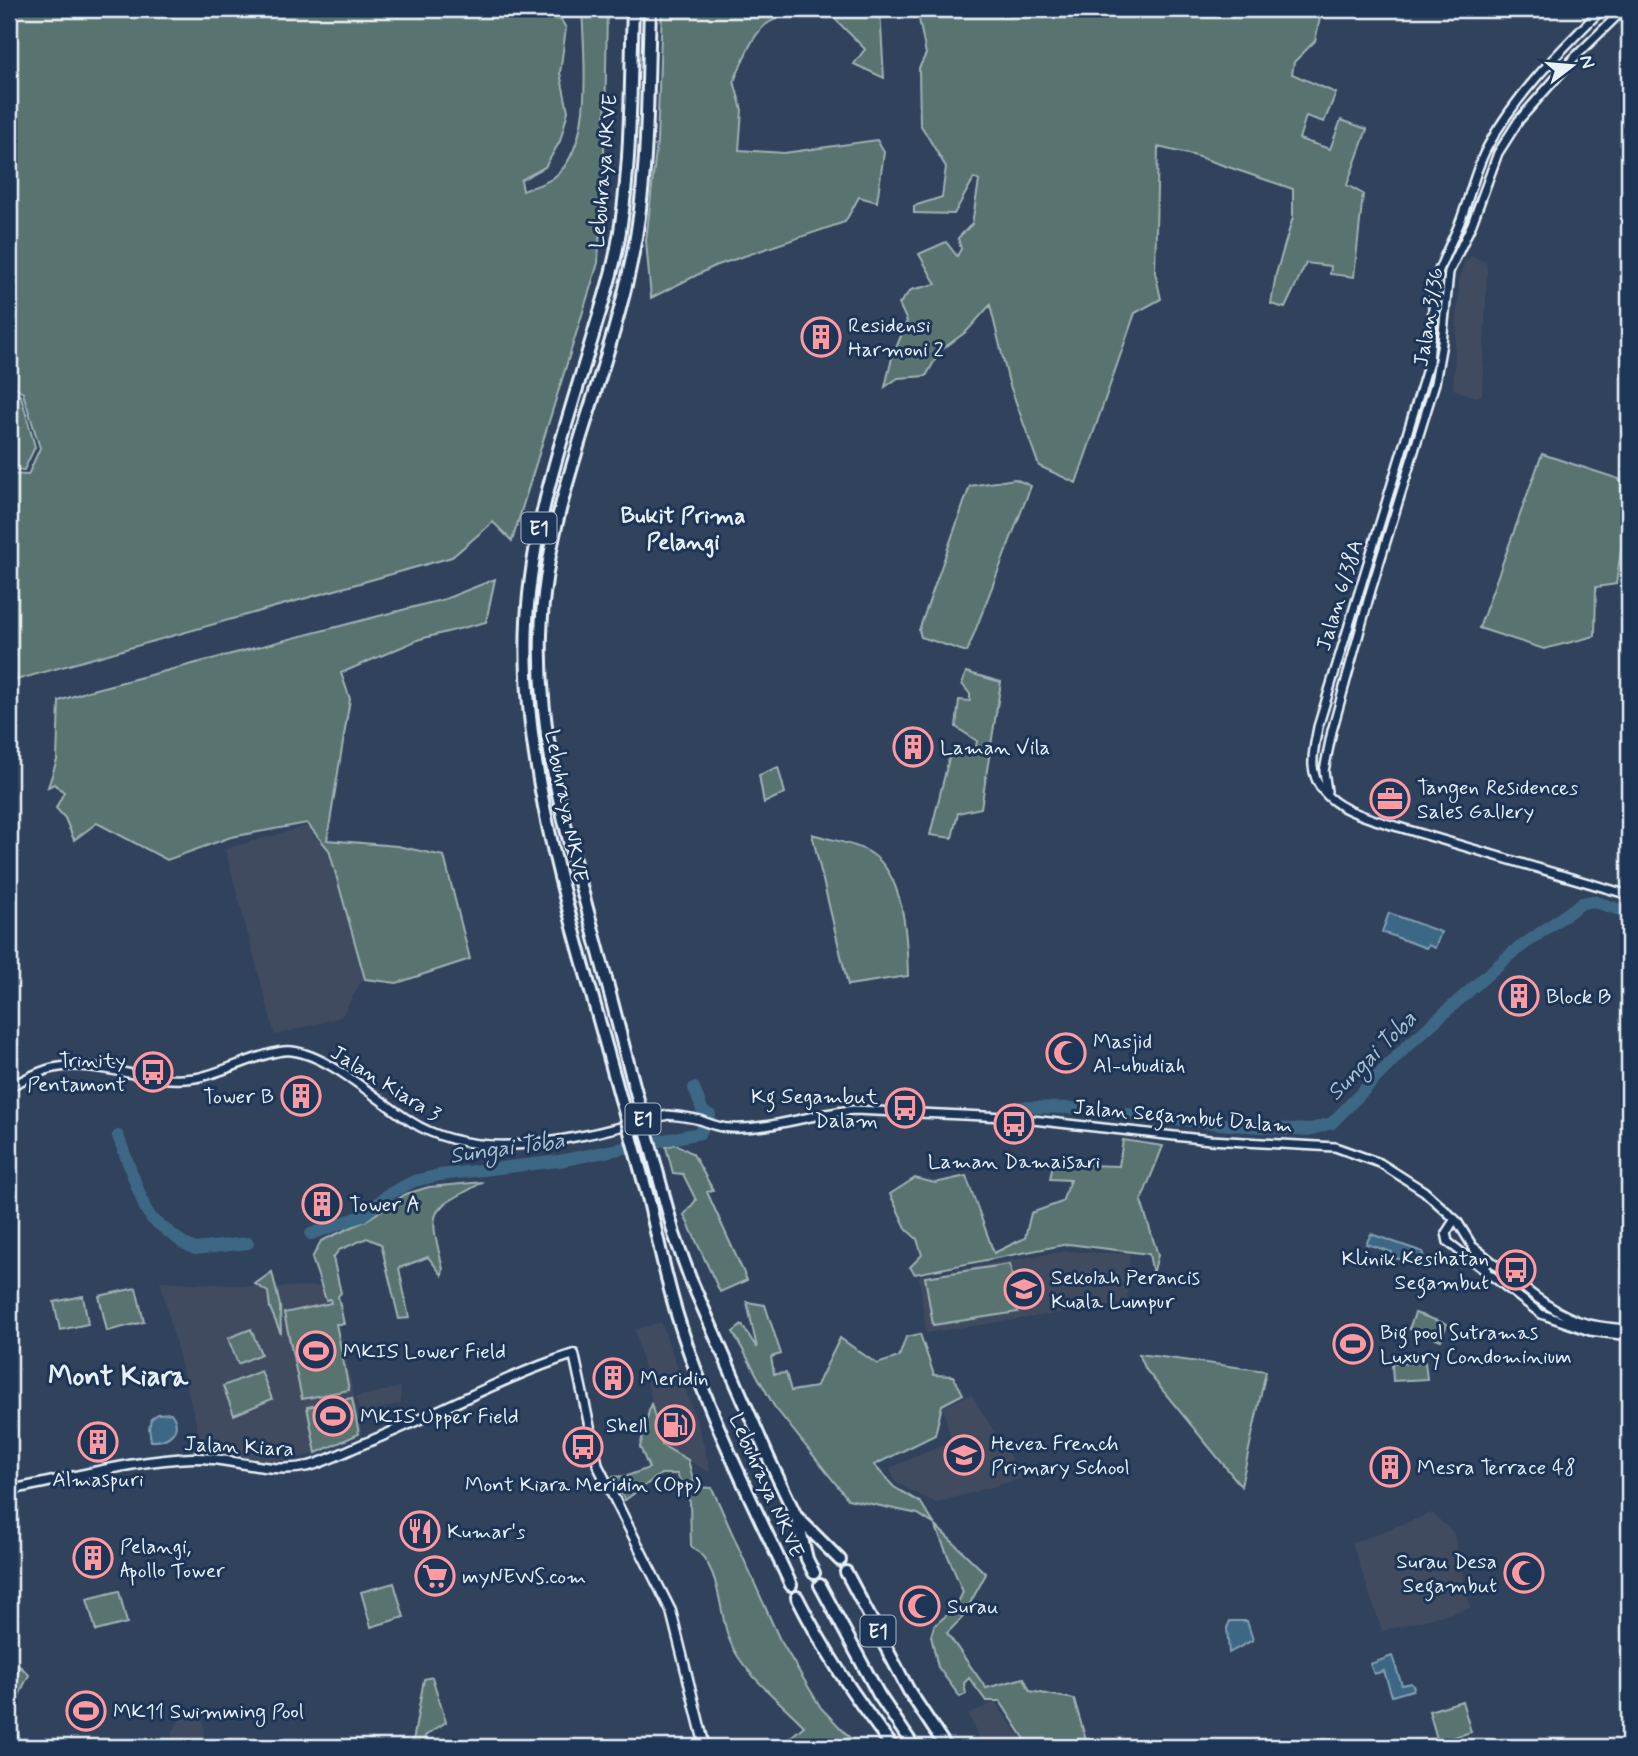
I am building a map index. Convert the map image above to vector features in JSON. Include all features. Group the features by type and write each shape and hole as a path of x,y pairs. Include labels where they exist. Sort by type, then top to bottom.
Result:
{"highway":[{"name":"Lebuhraya NKVE","path":"633,9 629,130 616,255 555,464 538,533 527,622 534,757 566,895 648,1197 678,1320 733,1460 791,1585"},
{"name":"Lebuhraya NKVE","path":"650,9 646,133 634,249 563,501 546,582 541,631 541,683 550,756 570,846 663,1193 690,1278 723,1359 796,1516 840,1560"},
{"path":"796,1516 807,1559 814,1573"},
{"name":"E1","path":"846,1572 909,1690 946,1747"},
{"path":"820,1585 879,1695 914,1747"},
{"path":"797,1597 834,1664 893,1747"}],"main road":[{"name":"Jalan Kiara","path":"9,1490 126,1465 159,1461 194,1458 270,1470 288,1470 318,1463 529,1370 574,1354 598,1466 671,1611 705,1747"}],"street":[{"name":"Jalan 3/36","path":"1417,399 1431,352 1438,269 1454,237 1488,146 1509,113 1561,50 1602,9"},
{"name":"Jalan 3/36","path":"1428,402 1442,343 1449,272 1498,153 1519,120 1573,59 1624,9"},
{"name":"Jalan 6/38A","path":"1328,795 1318,784 1313,763 1322,713 1417,399"},
{"name":"Jalan 6/38A","path":"1328,795 1325,784 1326,755 1371,590 1428,402"},
{"path":"1314,750 1317,758 1326,755"},
{"path":"1328,795 1337,804 1357,814 1629,895"},
{"name":"Jalan Kiara 3","path":"9,1087 50,1068 71,1066 138,1076 192,1078 217,1073 272,1053 291,1051 324,1062 411,1122 445,1139 504,1146 576,1137 668,1115"},
{"name":"Jalan Segambut Dalam","path":"668,1115 699,1120 717,1127 752,1128 832,1112 1006,1117 1210,1140 1335,1147 1380,1163 1424,1191 1455,1219 1487,1273 1541,1314 1590,1331 1629,1336"},
{"path":"1455,1219 1446,1234 1446,1240 1487,1273"},
{"path":"1472,1245 1539,1300 1577,1321 1629,1329"}],"shaded area":[{"path":"1472,255 1486,263 1487,272 1482,395 1476,397 1453,389 1459,281 1464,264"},
{"path":"307,826 327,850 364,978 341,1017 275,1035 225,849"},
{"path":"1389,913 1441,932 1435,948 1428,945 1426,948 1382,932"},
{"path":"1371,1234 1423,1252 1423,1257 1428,1259 1427,1263 1417,1265 1394,1258 1392,1252 1366,1244"},
{"name":"Sekolah Perancis Kuala Lumpur","path":"1066,1251 1130,1254 1127,1303 926,1333 919,1276"},
{"path":"160,1281 268,1287 330,1286 362,1433 311,1455 271,1463 203,1451"},
{"path":"661,1322 698,1424 711,1473 662,1446 635,1330"},
{"path":"401,1387 401,1403 360,1416 356,1397"},
{"name":"Hevea French Primary School","path":"971,1394 1023,1478 936,1503 895,1482 890,1468 951,1441 943,1407"},
{"path":"171,1413 175,1419 175,1430 168,1437 151,1441 151,1419 158,1414"},
{"path":"1432,1513 1454,1533 1470,1608 1382,1631 1352,1543"},
{"path":"1230,1621 1247,1621 1253,1640 1229,1653 1227,1628"},
{"path":"1392,1656 1402,1685 1411,1683 1414,1687 1413,1690 1392,1696 1384,1671 1374,1674 1370,1664"},
{"path":"995,1702 1025,1747 982,1747 968,1714"},
{"path":"198,1716 203,1721 201,1744 198,1747 176,1747 171,1742 178,1722 184,1717"}],"green space":[{"path":"9,9 548,9 552,18 561,20 566,28 560,73 568,111 560,141 545,167 521,180 523,191 553,178 566,164 576,145 584,100 582,9 607,9 605,131 598,263 512,541 493,522 452,557 9,682 9,474 28,475 40,448 23,393 9,381"},
{"path":"662,9 792,9 767,23 759,31 734,81 742,110 739,150 784,153 877,140 884,152 877,202 859,197 845,222 715,266 651,298 646,241 657,141"},
{"path":"825,9 880,9 884,78 854,64 865,49"},
{"path":"917,9 1322,9 1315,41 1294,62 1292,74 1336,93 1324,122 1306,116 1299,139 1330,149 1341,120 1367,129 1347,185 1363,194 1354,277 1330,274 1331,266 1306,263 1285,308 1271,304 1276,274 1293,217 1293,189 1196,156 1158,147 1155,272 1161,299 1135,313 1076,483 1039,466 1009,383 990,305 967,331 940,351 926,376 898,378 885,387 892,358 907,321 899,304 911,290 936,284 919,254 946,242 957,256 961,249 958,238 972,224 979,181 974,178 954,214 914,213 914,206 942,197 946,167 920,124 919,68 926,54"},
{"path":"9,387 21,396 35,447 24,470 9,469"},
{"path":"1542,454 1619,479 1629,497 1616,584 1596,587 1595,636 1544,649 1479,628"},
{"path":"1015,479 1031,486 967,652 921,637 919,630 970,486"},
{"path":"495,579 486,622 420,639 341,673 350,699 327,840 397,846 444,856 470,959 397,983 365,979 329,850 307,823 231,837 167,860 97,823 74,840 65,818 56,808 64,792 54,784 48,787 57,760 59,701 88,691 445,599"},
{"path":"966,672 1001,682 981,808 958,813 952,838 930,835 950,754 975,754 977,741 956,727 959,700 970,701 970,694 962,684"},
{"path":"778,767 785,793 764,803 759,775"},
{"path":"812,834 864,849 881,862 890,875 902,908 908,976 848,985"},
{"path":"1123,1140 1163,1146 1141,1201 1158,1255 1153,1274 1149,1254 1068,1244 915,1274 910,1267 922,1255 917,1239 907,1230 890,1194 915,1178 935,1183 966,1176 994,1253 1025,1238 1031,1213 1062,1202 1070,1180 1050,1179 1053,1164 1119,1166"},
{"path":"676,1144 693,1154 713,1190 707,1192 747,1280 720,1292 684,1215 696,1200 683,1174 673,1173 666,1147"},
{"path":"483,1182 451,1200 436,1214 435,1233 442,1275 428,1257 399,1268 409,1318 399,1319 381,1244 367,1238 339,1250 333,1258 341,1293 338,1296 344,1324 336,1324 349,1390 302,1399 284,1313 331,1303 330,1299 326,1300 312,1258 321,1241 365,1221 406,1194 429,1187"},
{"path":"1010,1264 1018,1312 933,1325 925,1277"},
{"path":"272,1272 280,1306 281,1334 270,1308 268,1292 255,1284"},
{"path":"136,1288 144,1322 107,1331 99,1296"},
{"path":"83,1296 88,1324 60,1330 54,1302"},
{"path":"747,1302 765,1305 781,1354 771,1357 774,1374 786,1373 791,1391 816,1387 840,1338 877,1364 899,1357 906,1337 920,1334 934,1375 953,1376 963,1394 942,1405 935,1435 874,1465 894,1487 921,1503 935,1525 918,1514 848,1499 774,1406 733,1332 742,1325 757,1348"},
{"path":"1415,1313 1447,1324 1441,1340 1409,1329"},
{"path":"251,1329 261,1354 238,1364 228,1338"},
{"path":"1139,1354 1266,1371 1241,1486 1146,1370"},
{"path":"1425,1362 1427,1379 1393,1381 1392,1364"},
{"path":"261,1371 272,1399 234,1415 223,1386"},
{"name":"MKIS Upper Field","path":"352,1398 359,1434 316,1453 307,1407"},
{"path":"651,1403 662,1445 688,1460 695,1487 712,1488 779,1638 821,1708 859,1747 780,1746 804,1726 762,1686 735,1651 725,1627 717,1588 708,1564 691,1546 690,1502 677,1474 661,1474 625,1500 613,1477 627,1476 649,1468 640,1447"},
{"path":"935,1525 986,1574 962,1618 947,1633 986,1688 1024,1678 1030,1691 1074,1699 1088,1747 1030,1747 1000,1701 986,1701 969,1678 964,1683 966,1694 960,1697 938,1667 931,1636 934,1626 956,1607 963,1592"},
{"path":"394,1583 404,1617 371,1627 361,1592"},
{"path":"119,1591 127,1623 96,1631 87,1599"},
{"path":"19,1665 29,1675 16,1710 22,1747 9,1747 9,1689 16,1684"},
{"path":"432,1677 446,1722 425,1736 425,1747 412,1747 424,1679"},
{"path":"1462,1701 1471,1732 1438,1742 1429,1711"}],"waterway":[{"name":"Sungai Toba","path":"1101,1111 1230,1125 1308,1130 1332,1123 1406,1047 1512,953 1582,903 1593,901 1629,913"},
{"name":"Sungai Toba","path":"311,1234 362,1216 389,1194 414,1181 440,1175 559,1161 700,1133 710,1115 703,1112 694,1088"},
{"name":"Sungai Toba","path":"1019,1107 1076,1108"},
{"name":"Sungai Toba","path":"118,1136 145,1208 152,1219 195,1249 248,1243"}],"place":[{"name":"Residensi Harmoni 2","path":"821,337"},
{"name":"Laman Vila","path":"913,747"},
{"name":"Tangen Residences Sales Gallery","path":"1390,799"},
{"name":"Block B","path":"1519,996"},
{"name":"Masjid Al-ubudiah","path":"1066,1053"},
{"name":"Trinity Pentamont","path":"153,1072"},
{"name":"Tower B","path":"301,1096"},
{"name":"Kg Segambut Dalam","path":"905,1108"},
{"name":"Laman Damaisari","path":"1014,1124"},
{"name":"Tower A","path":"322,1204"},
{"name":"Klinik Kesihatan Segambut","path":"1516,1270"},
{"name":"Sekolah Perancis Kuala Lumpur","path":"1024,1289"},
{"name":"Big pool Sutramas Luxury Condominium","path":"1353,1344"},
{"name":"MKIS Lower Field","path":"316,1351"},
{"name":"Meridin","path":"613,1378"},
{"name":"MKIS Upper Field","path":"333,1416"},
{"name":"Shell","path":"675,1425"},
{"name":"Almaspuri","path":"98,1442"},
{"name":"Mont Kiara Meridin (Opp)","path":"583,1447"},
{"name":"Hevea French Primary School","path":"964,1455"},
{"name":"Mesra Terrace 48","path":"1390,1467"},
{"name":"Kumar's","path":"420,1531"},
{"name":"Pelangi, Apollo Tower","path":"93,1558"},
{"name":"Surau Desa Segambut","path":"1524,1573"},
{"name":"myNEWS.com","path":"435,1576"},
{"name":"Surau","path":"920,1606"},
{"name":"MK11 Swimming Pool","path":"86,1711"}],"district":[{"name":"Bukit Prima Pelangi","path":"683,528"},
{"name":"Mont Kiara","path":"118,1375"}]}
